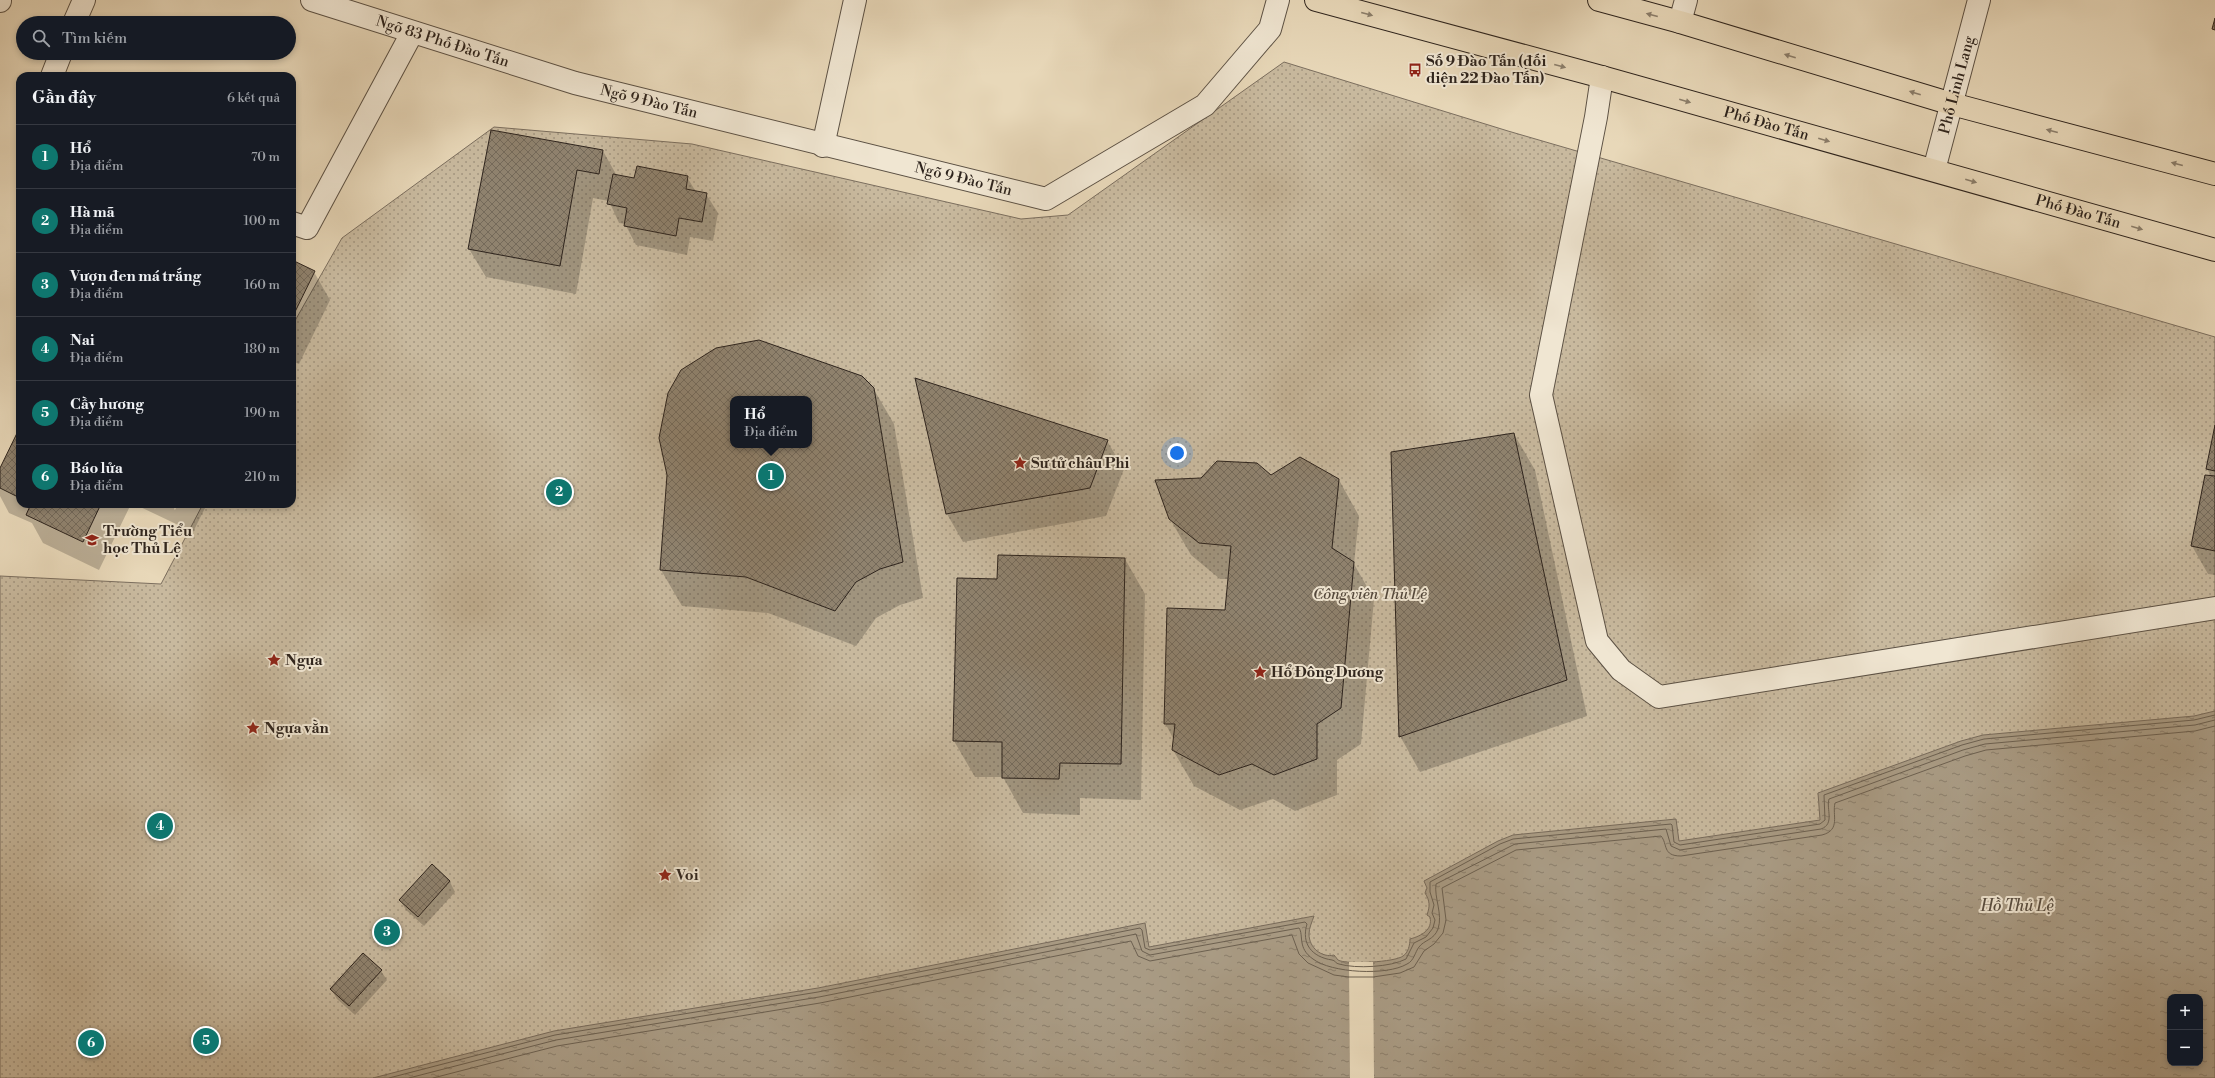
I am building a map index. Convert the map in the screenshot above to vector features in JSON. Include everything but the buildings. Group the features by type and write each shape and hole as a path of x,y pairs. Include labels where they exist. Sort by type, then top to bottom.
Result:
{"main road":[{"name":"Phố Đào Tấn","path":"1316,0 1602,77 2215,250"},
{"path":"1599,0 1680,22 1952,104 2215,174"}],"street":[{"path":"77,16 84,0"},
{"path":"822,146 855,0"},
{"name":"Ngõ 9 Đào Tấn","path":"574,83 822,146 1046,199 1205,105 1270,29 1278,0"},
{"path":"1680,22 1686,0"},
{"name":"Phố Linh Lang","path":"1934,170 1979,0"},
{"name":"Ngõ 83 Phố Đào Tấn","path":"325,2 412,33 574,83"},
{"path":"296,224 307,228 412,33"},
{"path":"54,72 58,60"},
{"path":"1602,77 1596,117 1541,395 1597,641 1621,670 1659,697 2215,608"}],"green space":[{"name":"Công viên Thủ Lệ","path":"1284,62 1508,131 2215,337 2215,1078 0,1078 0,576 161,584 201,508 296,508 296,319 342,238 494,127 692,144 1021,219 1068,215"}],"water":[{"name":"Hồ Thủ Lệ","path":"2215,711 2215,1078 373,1078 554,1031 818,988 1145,923 1149,947 1314,916 1309,934 1311,944 1317,951 1329,956 1334,955 1338,960 1343,962 1391,960 1405,955 1410,944 1410,939 1422,934 1430,926 1430,917 1427,915 1429,904 1425,893 1427,888 1424,881 1498,841 1513,835 1676,819 1679,841 1820,820 1818,793 1961,741 1983,735 2194,716"}],"pier":[{"path":"1349,962 1373,962 1374,1078 1350,1078"}],"place":[{"name":"Số 9 Đào Tấn (đối diện 22 Đào Tấn)","path":"1415,70"},
{"name":"Sư tử châu Phi","path":"1020,463"},
{"name":"Hổ","path":"771,476"},
{"name":"Hà mã","path":"559,492"},
{"name":"Trường Tiểu học Thủ Lệ","path":"92,540"},
{"name":"Ngựa","path":"274,660"},
{"name":"Hổ Đông Dương","path":"1260,672"},
{"name":"Ngựa vằn","path":"253,728"},
{"name":"Nai","path":"160,826"},
{"name":"Voi","path":"665,875"},
{"name":"Vượn đen má trắng","path":"387,932"},
{"name":"Cầy hương","path":"206,1041"},
{"name":"Báo lửa","path":"91,1043"}]}
